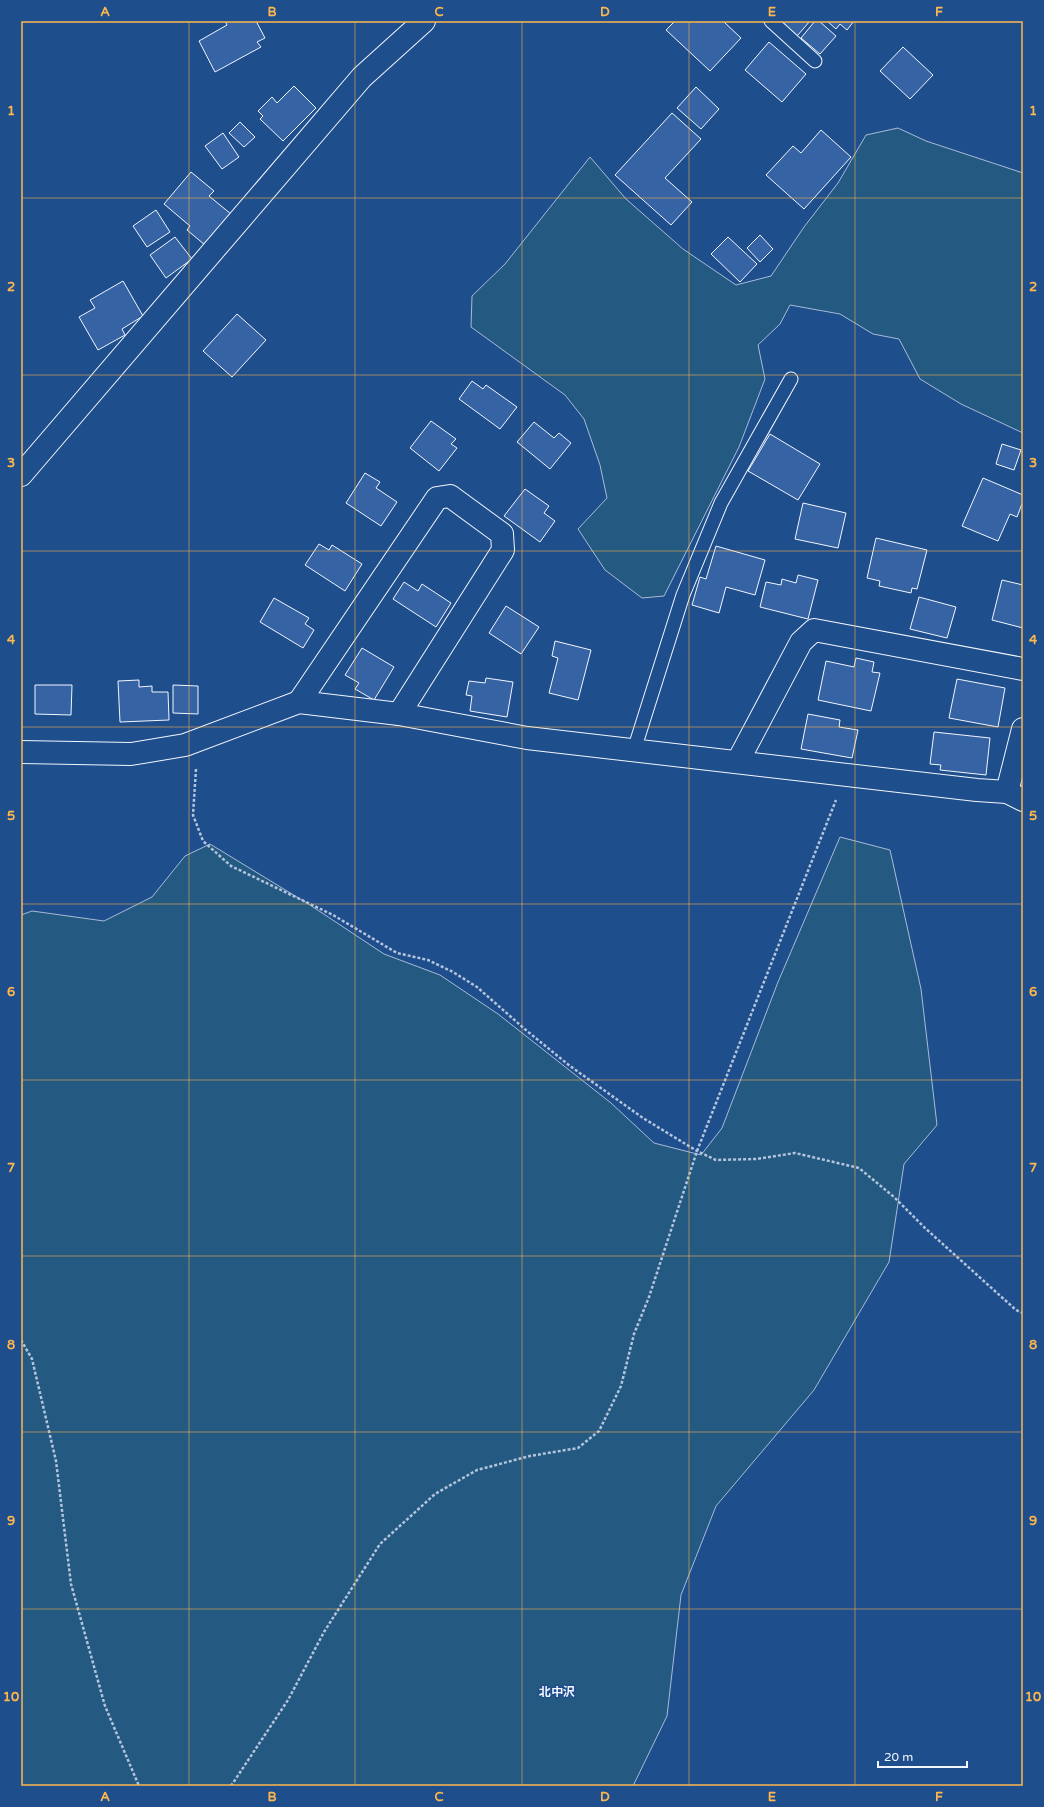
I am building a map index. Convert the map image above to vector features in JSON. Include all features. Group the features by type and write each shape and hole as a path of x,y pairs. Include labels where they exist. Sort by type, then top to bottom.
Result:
{"street":[{"path":"21,475 362,77 424,21"},
{"path":"299,702 437,498 450,496 502,534 503,550 399,714"},
{"path":"738,761 801,642 814,630 1023,669"},
{"path":"21,752 131,754 185,745 299,702 399,714 527,738 738,761 1015,796 1023,729"}],"lane":[{"path":"771,21 815,61"},
{"path":"634,750 683,595 721,503 791,380"}],"path":[{"path":"199,740 193,815 203,841 231,866 333,915 397,953 428,960 453,972 477,987 570,1066 643,1118 697,1151 716,1160 756,1159 795,1153 859,1168 894,1197 925,1228 1016,1310 1023,1313"},
{"path":"232,1786 288,1700 324,1632 380,1544 435,1494 477,1470 530,1456 578,1448 600,1431 621,1386 634,1334 649,1297 697,1151 846,775"},
{"path":"21,1340 32,1359 56,1461 70,1584 105,1706 139,1786"}],"shaded area":[{"path":"898,128 926,141 1023,173 1023,433 961,404 920,379 899,339 873,334 840,314 790,305 780,324 758,345 765,379 739,447 664,596 642,598 605,570 578,529 607,498 600,465 584,419 565,395 471,327 472,296 505,264 590,157 626,199 683,249 736,285 771,276 804,227 838,183 866,135"},
{"path":"840,837 890,850 921,989 937,1125 904,1164 889,1262 814,1390 716,1506 681,1595 667,1716 633,1786 21,1786 21,915 32,911 104,921 152,897 185,856 210,844 310,905 384,954 440,975 498,1014 611,1103 654,1143 701,1155 722,1128 778,982"}],"building":[{"path":"225,21 256,21 265,38 257,42 261,47 215,72 199,41 227,25"},
{"path":"675,21 723,21 741,38 710,71 666,30"},
{"path":"780,21 810,21 797,36"},
{"path":"815,21 819,21 836,36 820,54 801,38"},
{"path":"827,21 854,21 847,30 840,24 836,29"},
{"path":"769,42 806,74 782,102 745,70"},
{"path":"903,47 933,75 910,99 880,71"},
{"path":"294,86 316,108 283,141 260,119 263,116 258,111 272,97 277,103"},
{"path":"696,87 719,109 701,129 677,108"},
{"path":"672,113 701,139 665,178 692,202 671,225 615,175"},
{"path":"240,122 255,137 244,147 229,133"},
{"path":"821,130 851,157 804,209 766,175 793,146 801,153"},
{"path":"223,133 239,157 222,169 205,146"},
{"path":"191,172 214,191 209,196 231,214 205,245 187,230 190,226 164,204"},
{"path":"156,210 170,232 147,247 133,226"},
{"path":"760,235 773,249 760,262 747,248"},
{"path":"175,237 192,259 166,278 150,255"},
{"path":"728,237 757,264 740,282 711,254"},
{"path":"123,281 143,316 122,329 125,335 98,350 79,317 95,308 90,300"},
{"path":"237,314 266,340 232,377 203,351"},
{"path":"472,381 483,389 486,385 517,407 500,429 459,399"},
{"path":"431,421 456,439 451,444 457,448 439,471 410,448"},
{"path":"534,422 554,438 559,433 571,443 550,469 517,442"},
{"path":"770,434 820,464 798,500 748,471"},
{"path":"1002,444 1021,450 1014,470 996,464"},
{"path":"365,473 380,482 376,488 397,502 381,526 346,503"},
{"path":"983,478 1023,495 1023,501 1017,517 1010,514 998,541 962,526"},
{"path":"525,489 549,506 544,513 555,521 540,542 504,516"},
{"path":"803,503 846,513 838,548 795,539"},
{"path":"876,538 927,550 917,589 912,588 911,593 879,586 880,581 867,578"},
{"path":"319,544 329,550 332,545 362,564 345,591 305,565"},
{"path":"716,546 765,560 755,595 726,587 719,613 692,605 700,577 706,579"},
{"path":"798,575 818,580 808,619 760,607 766,582 781,585 782,579 796,583"},
{"path":"1002,580 1023,585 1023,628 992,620"},
{"path":"404,582 418,591 422,584 451,603 436,627 393,599"},
{"path":"919,597 956,607 947,638 910,629"},
{"path":"274,598 309,618 305,624 314,630 303,648 260,622"},
{"path":"506,606 539,627 521,654 489,633"},
{"path":"555,641 591,650 578,700 549,693 558,658 552,656"},
{"path":"362,648 394,667 374,700 355,689 359,683 345,675"},
{"path":"856,658 874,662 872,672 880,673 871,711 818,700 826,661 854,667"},
{"path":"486,678 513,682 507,717 470,711 472,696 466,695 469,681 485,683"},
{"path":"957,679 1005,688 998,727 949,718"},
{"path":"139,680 139,687 152,686 152,692 168,692 169,720 120,722 118,681"},
{"path":"35,685 72,685 71,715 35,714"},
{"path":"173,685 198,686 198,714 173,713"},
{"path":"808,714 840,720 839,727 858,730 852,758 801,749"},
{"path":"934,732 990,738 986,775 940,770 941,765 930,764"}],"district":[{"name":"北中沢","path":"557,1692"}]}
